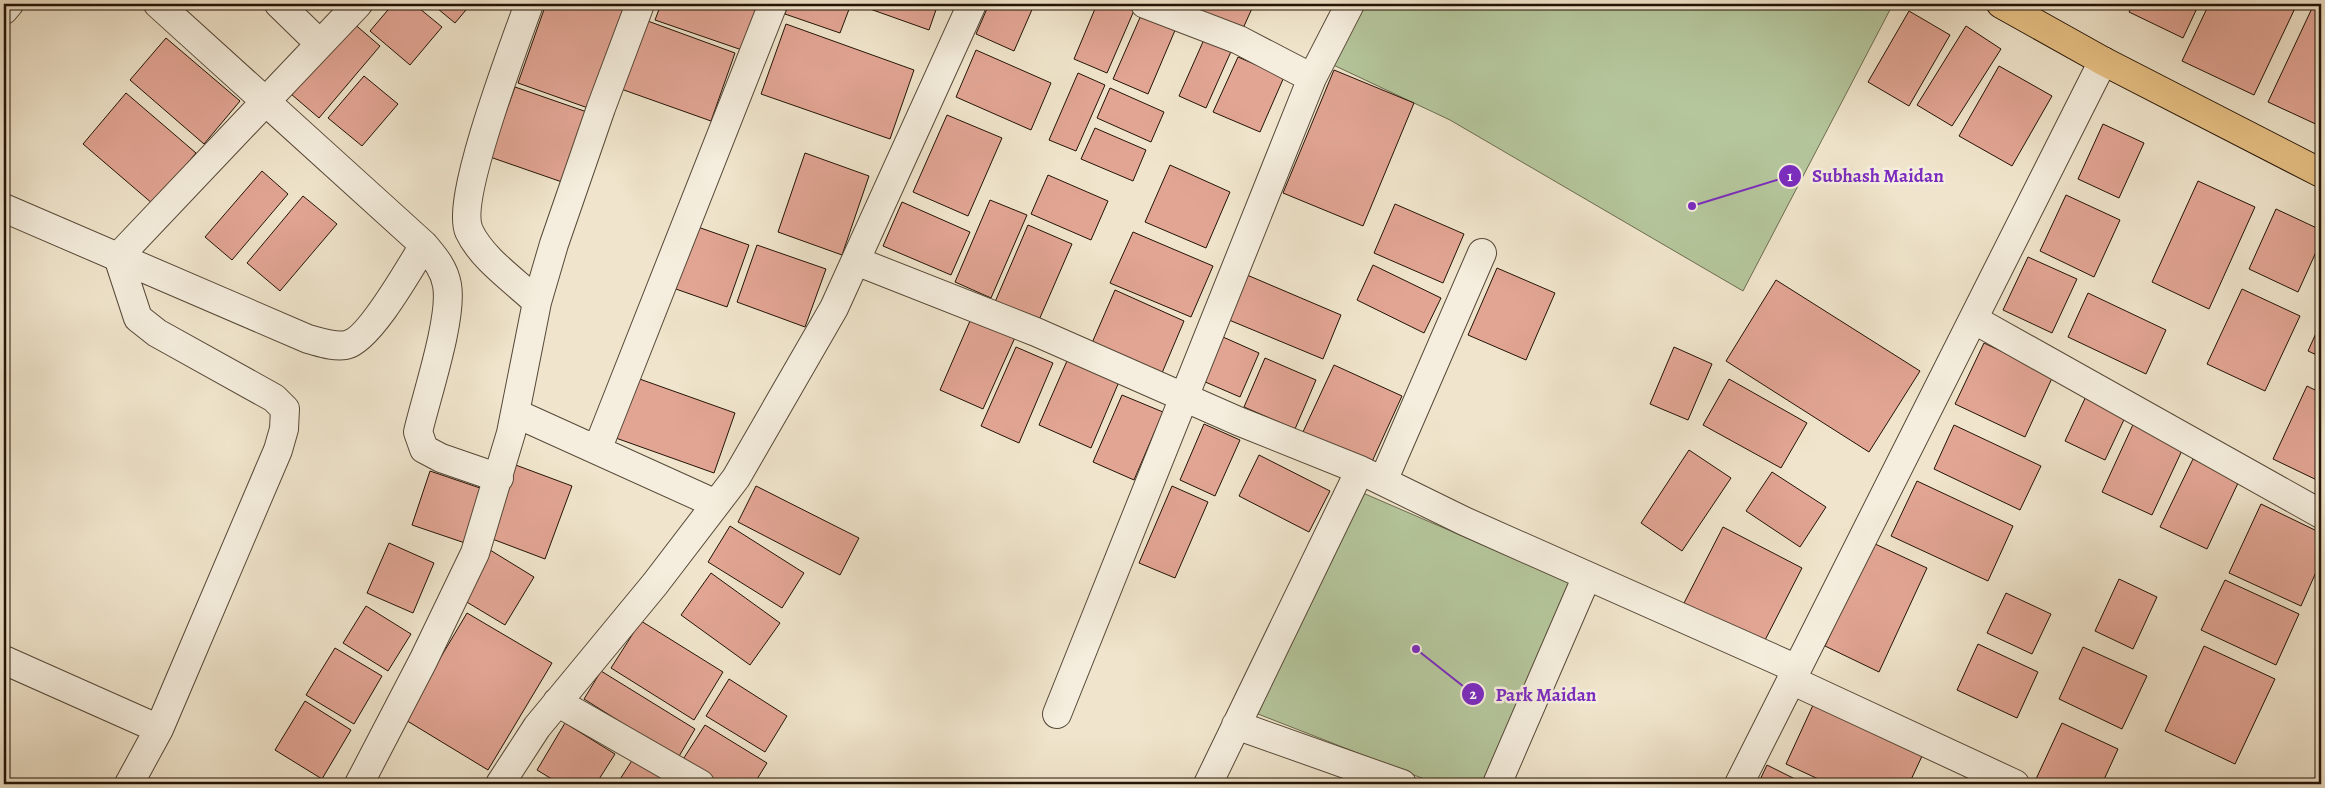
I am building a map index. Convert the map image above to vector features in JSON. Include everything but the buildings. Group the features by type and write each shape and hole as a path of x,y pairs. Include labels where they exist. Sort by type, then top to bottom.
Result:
{"highway":[{"path":"2000,4 2103,61 2321,173"}],"street":[{"path":"4,10 9,4"},
{"path":"158,4 267,100 424,245 441,266 448,285 446,318 418,432 424,449 441,458 499,478"},
{"path":"279,4 320,44"},
{"path":"118,258 358,4"},
{"path":"529,4 476,159 468,198 468,229 484,253 537,302"},
{"path":"359,784 424,661 475,553 499,478 515,413 537,302 554,244 601,108 640,4"},
{"path":"597,450 773,4"},
{"path":"500,784 537,727 655,584 736,478 825,325 856,261 972,4"},
{"path":"1145,4 1239,40 1312,78"},
{"path":"1056,714 1312,78 1350,4"},
{"path":"1739,784 2103,61"},
{"path":"4,208 118,258 328,345 348,345 367,330 380,314 424,245"},
{"path":"1208,784 1236,725 1371,476 1482,253"},
{"path":"118,258 138,318 157,333 274,398 284,409 284,429 278,450 159,730 129,784"},
{"path":"856,261 1036,332 1184,398 1371,476 1464,521 1587,576 2015,784"},
{"path":"1973,319 2321,514"},
{"path":"515,413 716,504"},
{"path":"1497,784 1587,576"},
{"path":"4,660 159,730"},
{"path":"558,702 700,784"},
{"path":"1236,725 1402,784"}],"green space":[{"path":"1356,4 1893,4 1743,291 1450,120 1327,62"},
{"path":"1356,490 1571,583 1488,784 1437,784 1258,714"}],"place":[{"name":"Subhash Maidan","path":"1692,206"},
{"name":"Park Maidan","path":"1416,649"}]}
